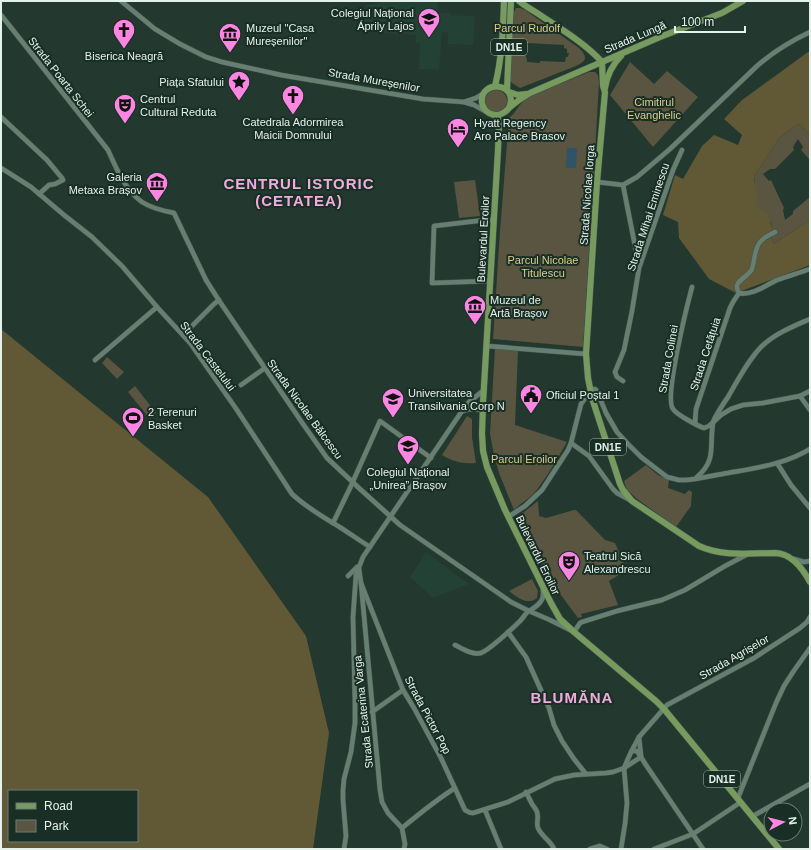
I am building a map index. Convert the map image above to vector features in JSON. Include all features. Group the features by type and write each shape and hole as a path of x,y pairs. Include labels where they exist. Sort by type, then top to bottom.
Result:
{"main road":[{"name":"Strada Lungă","path":"504,4 522,3 579,42 602,62 660,37 722,13 742,1"},
{"name":"DN1E","path":"509,108 511,100 508,91 511,3"},
{"name":"DN1E","path":"495,86 501,56 504,4"},
{"path":"605,92 613,65 623,53"},
{"path":"491,114 502,114 530,93 602,62"},
{"name":"Strada Nicolae Iorga","path":"586,354 597,182 605,92 603,86 602,62"},
{"path":"484,93 491,87 495,86 502,87 514,94 522,95 530,93"},
{"name":"DN1E","path":"484,93 482,102 485,110 491,114"},
{"name":"Bulevardul Eroilor","path":"491,114 498,120 499,125 482,410 482,434 485,457 492,480 508,516 551,603 560,618 574,632"},
{"name":"DN1E","path":"586,354 592,398 620,484 632,501 703,548 715,552 726,553 780,553 790,557"},
{"path":"790,557 800,567 810,582"},
{"name":"DN1E","path":"574,632 664,709 779,849"}],"street":[{"name":"Strada Mureșenilor","path":"120,1 155,29 180,44 206,57 222,62 281,75 423,99 464,102 474,105 491,114"},
{"name":"Strada Poarta Schei","path":"1,16 108,150 114,166 127,187 134,195 142,202 174,213"},
{"path":"597,182 623,185 637,177 670,149 758,66 783,47 810,32"},
{"name":"Strada Mureșenilor","path":"464,102 476,98 484,93"},
{"path":"1,117 47,160 63,180 49,185 39,194"},
{"name":"Strada Mihai Eminescu","path":"623,381 617,377 616,372 624,350 639,268 673,170 682,150"},
{"name":"Strada Castelului","path":"1,168 31,187 64,216 92,237 129,274 197,353 237,410 292,494 310,510 370,547"},
{"path":"623,185 639,268"},
{"name":"Strada Nicolae Bălcescu","path":"174,213 206,280 327,458 400,525 511,602 574,632"},
{"path":"490,281 432,283 434,226 494,220"},
{"path":"775,232 765,237 760,242 756,250 752,269 737,285 737,290 740,294 751,292 778,280 810,269"},
{"name":"Strada Colinei","path":"692,287 673,376 671,403 672,409 680,416 695,423"},
{"name":"Strada Cetățuia","path":"695,423 696,408 730,308 740,294"},
{"path":"183,335 219,300"},
{"path":"95,360 157,307"},
{"path":"696,478 706,468 709,461 711,454 713,422 748,364 762,346 770,340 782,332 810,319"},
{"path":"487,346 586,354"},
{"path":"241,385 265,368"},
{"path":"508,516 525,506 542,490 568,450 581,404 591,390 595,389 617,432 641,457 667,477 686,480 777,463 795,457 810,449"},
{"path":"348,576 358,566 462,411 469,402 484,390"},
{"path":"695,423 704,428 709,426 731,409 743,405 800,396 810,391"},
{"path":"800,396 810,410"},
{"path":"462,411 470,409 482,410"},
{"path":"333,524 380,422 431,458"},
{"path":"571,443 589,456 617,493 632,501"},
{"path":"777,463 791,485 810,508"},
{"path":"574,632 582,622 617,611 662,600 685,590 732,562 752,553"},
{"path":"790,557 801,562 810,561"},
{"path":"344,849 346,836 343,790 355,723 352,622 358,566"},
{"name":"Strada Ecaterina Varga","path":"358,566 361,583 372,712 382,802 388,813 402,828"},
{"path":"455,645 472,653 481,653 485,651 508,632 529,611 538,606 542,600 543,592 540,581"},
{"name":"Strada Pictor Pop","path":"361,583 403,690 441,758 465,810 470,813 485,810"},
{"name":"Strada Agrișelor","path":"624,768 639,737 667,705 754,658 800,628 810,617"},
{"path":"508,632 526,657 562,741 586,774"},
{"path":"654,849 693,834 718,818 740,800 776,702 784,686 810,648"},
{"path":"372,712 403,690"},
{"path":"639,737 641,757"},
{"path":"632,751 637,751 703,849"},
{"path":"501,849 485,810 508,802 555,779 586,774 606,774 624,768 641,757"},
{"path":"621,849 627,804 624,768"},
{"path":"752,816 810,784"},
{"path":"404,849 405,844 402,828 418,814 455,788"},
{"path":"526,792 537,812 539,830 554,849"},
{"path":"590,849 600,846 607,849"}],"shaded area":[{"name":"Colegiul Național Áprily Lajos","path":"388,1 437,1 438,13 475,16 473,45 448,44 448,32 442,33 439,70 419,69 420,43 416,43 416,35 363,32 366,5"},
{"path":"810,51 810,136 801,125 798,124 780,137 754,176 754,181 759,195 756,207 767,212 772,228 771,238 774,244 810,220 810,265 736,293 709,279 679,238 678,222 663,215 675,175 683,179 702,146 714,135 738,145 742,135 724,119 742,100"},
{"path":"1,329 208,497 306,636 329,733 313,849 1,849"},
{"path":"426,552 469,584 433,598 410,577"}],"green space":[{"name":"Parcul Rudolf","path":"516,8 525,10 579,48 585,56 584,60 576,66 520,88 512,83 510,79 514,12","holes":["527,43 564,45 564,48 567,49 567,53 569,53 565,62 527,62"]},
{"name":"Cimitirul Evanghelic","path":"630,62 654,84 667,71 698,97 653,147 610,95"},
{"name":"Parcul Nicolae Titulescu","path":"589,72 595,72 598,75 599,82 583,347 493,339 509,118 530,96"},
{"path":"496,90 504,93 507,101 504,109 496,112 488,109 485,101 488,93"},
{"path":"798,124 801,125 810,136 810,160 801,150 803,147 798,139 793,147 794,150 775,169 770,169 763,174 769,181 771,180 784,208 785,220 793,214 793,211 810,197 810,220 774,244 771,238 771,223 756,207 754,176 780,137"},
{"path":"475,180 480,216 459,218 454,182"},
{"name":"Parcul Eroilor","path":"495,348 518,351 515,425 567,442 548,474 535,492 514,510 499,473 490,434"},
{"path":"107,357 124,372 117,379 102,363"},
{"path":"135,386 156,413 150,419 128,392"},
{"path":"467,416 472,419 472,437 476,463 459,462 442,455"},
{"path":"646,465 658,475 669,480 668,488 685,494 689,490 692,492 691,506 676,527 627,490 624,481"},
{"path":"538,501 539,516 546,518 576,510 605,540 615,543 627,570 609,581 618,605 581,614 582,617 578,618 542,567 525,533 519,516"},
{"path":"532,579 538,591 537,598 530,601 522,600 509,591"}],"water":[{"path":"567,148 577,148 576,168 566,168"}],"place":[{"name":"Colegiul Național Áprily Lajos","path":"429,38"},
{"name":"Biserica Neagră","path":"124,50"},
{"name":"Muzeul \"Casa Mureșenilor\"","path":"230,54"},
{"name":"Piața Sfatului","path":"239,102"},
{"name":"Catedrala Adormirea Maicii Domnului","path":"293,116"},
{"name":"Centrul Cultural Reduta","path":"125,124"},
{"name":"Hyatt Regency Aro Palace Brasov","path":"458,148"},
{"name":"Galeria Metaxa Brașov","path":"157,202"},
{"name":"Muzeul de Artă Brașov","path":"475,326"},
{"name":"Oficiul Poștal 1","path":"531,414"},
{"name":"Universitatea Transilvania Corp N","path":"393,418"},
{"name":"2 Terenuri Basket","path":"133,438"},
{"name":"Colegiul Național „Unirea” Brașov","path":"408,466"},
{"name":"Teatrul Sică Alexandrescu","path":"569,582"}],"district":[{"name":"CENTRUL ISTORIC (CETATEA)","path":"299,192"},
{"name":"BLUMĂNA","path":"572,698"}]}
